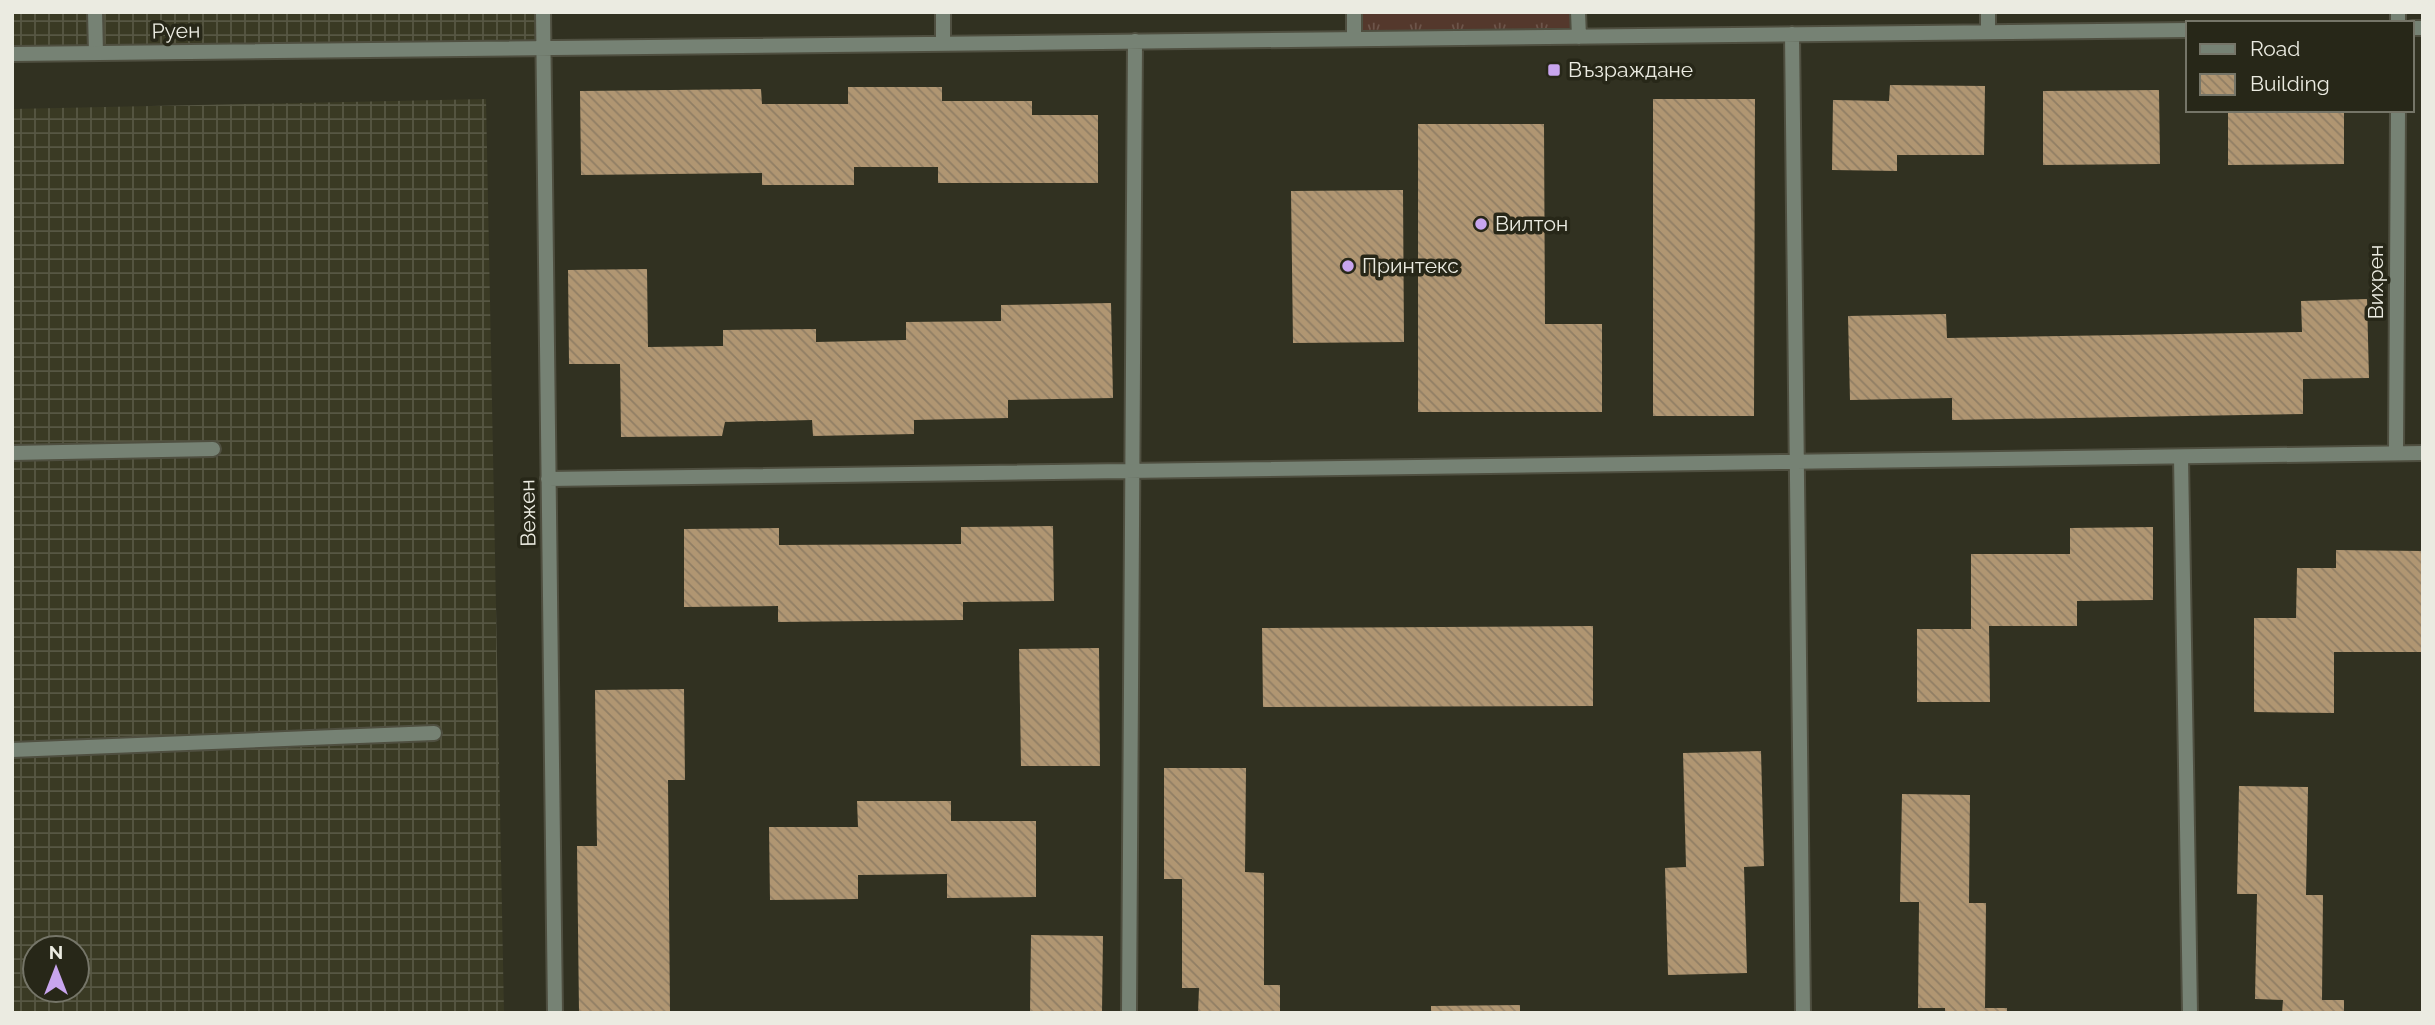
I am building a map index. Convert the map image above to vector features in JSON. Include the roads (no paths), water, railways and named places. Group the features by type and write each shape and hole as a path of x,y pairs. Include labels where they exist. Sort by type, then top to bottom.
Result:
{"street":[{"path":"95,12 96,53"},
{"name":"Вежен","path":"542,12 555,1013"},
{"path":"943,12 943,43"},
{"path":"1354,12 1354,39"},
{"path":"1578,12 1579,37"},
{"path":"1988,12 1988,32"},
{"name":"Руен","path":"12,54 2186,30"},
{"path":"1792,34 1804,1013"},
{"path":"1129,1013 1135,41"},
{"name":"Вихрен","path":"2396,453 2398,112"},
{"path":"12,453 213,449"},
{"path":"548,479 2423,453"},
{"path":"2181,457 2190,1013"},
{"path":"12,750 434,733"}],"place":[{"name":"Възраждане","path":"1554,70"},
{"name":"Вилтон","path":"1481,224"},
{"name":"Принтекс","path":"1348,266"}]}
